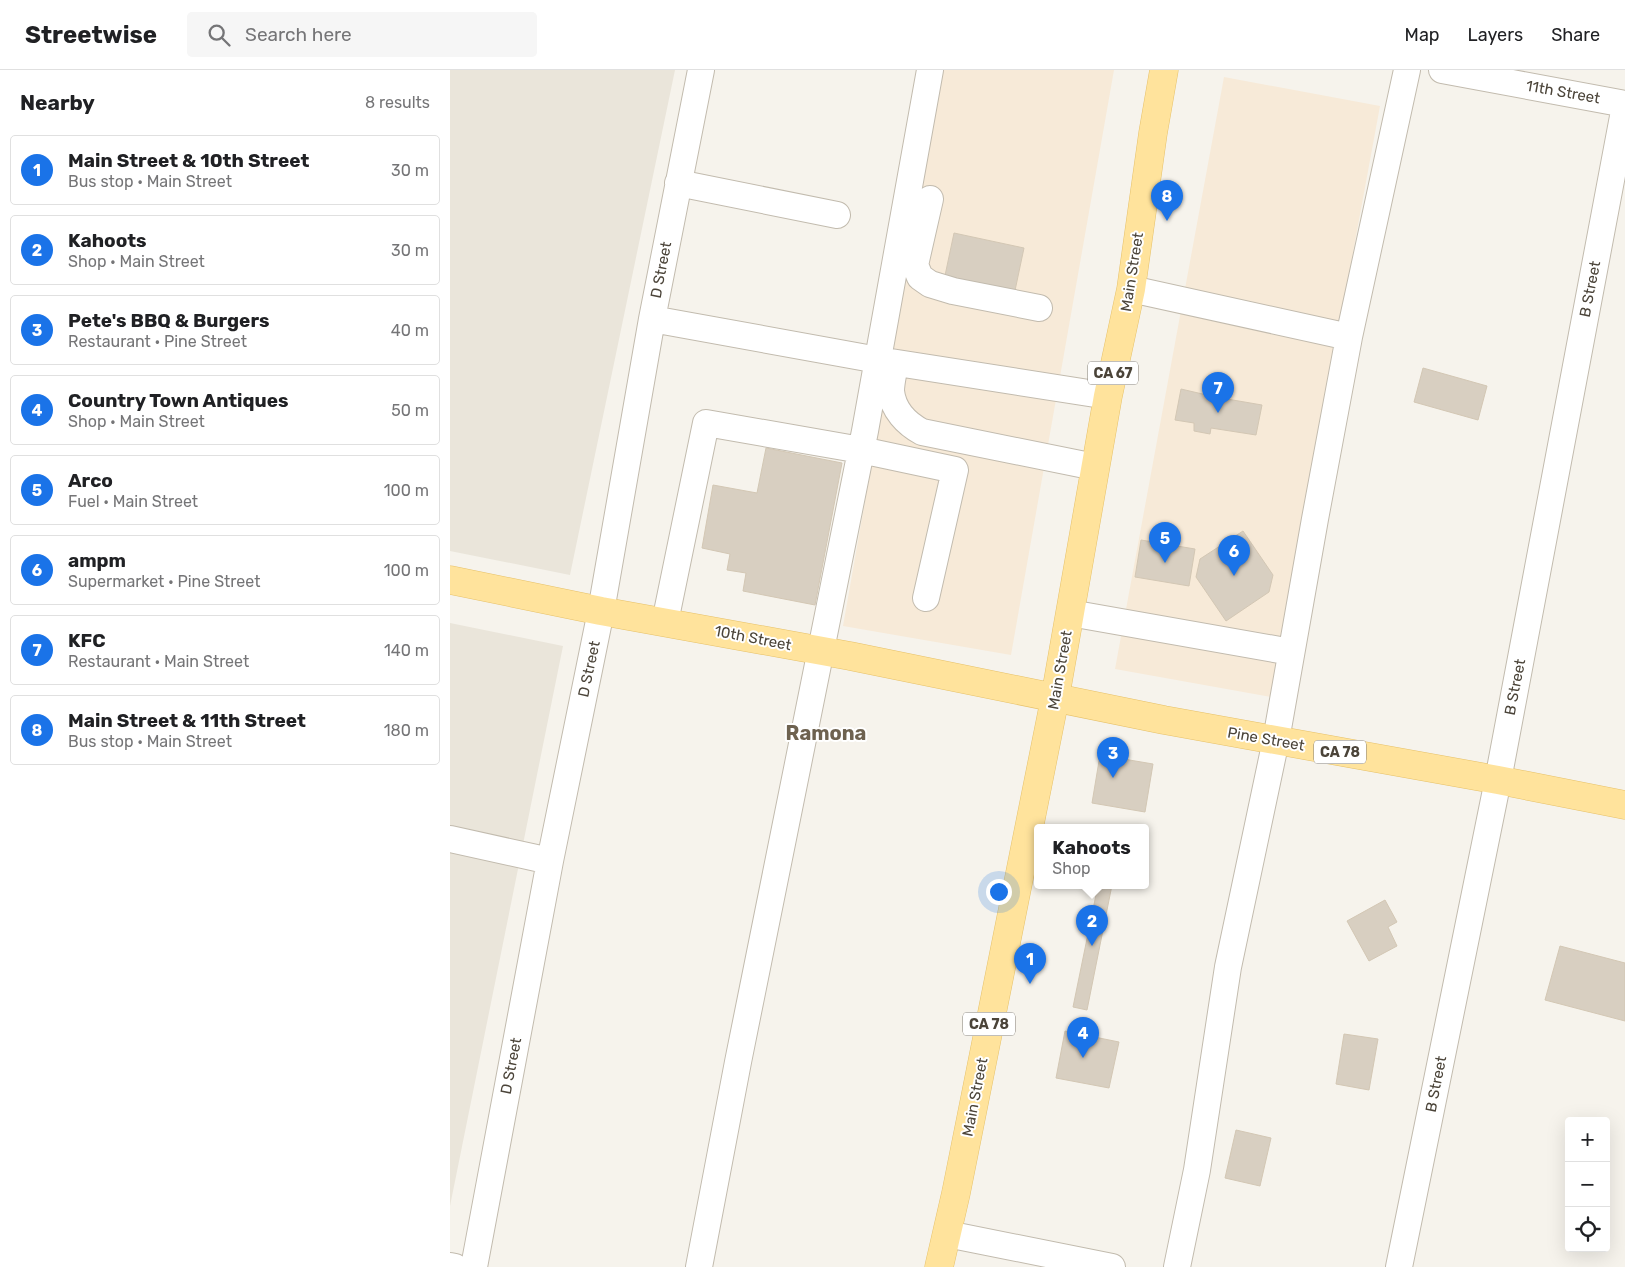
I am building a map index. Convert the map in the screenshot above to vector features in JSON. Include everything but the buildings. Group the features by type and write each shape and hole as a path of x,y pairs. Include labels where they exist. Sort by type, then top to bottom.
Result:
{"main road":[{"name":"Main Street","path":"939,1267 1056,698 1108,396 1131,289 1164,70"},
{"name":"10th Street","path":"450,580 1056,698"},
{"name":"Pine Street","path":"1056,698 1164,720 1498,780 1625,805"}],"street":[{"name":"D Street","path":"474,1267 550,861 601,610 652,319 701,70"},
{"path":"699,1267 738,1062 861,450 886,362 930,70"},
{"path":"1177,1267 1196,1170 1228,967 1276,740 1349,336 1407,70"},
{"name":"11th Street","path":"1442,70 1625,105"},
{"name":"B Street","path":"1399,1267 1498,780 1625,105"},
{"path":"678,184 837,215"},
{"path":"930,199 915,265 920,277 930,284 952,291 1039,308"},
{"path":"1131,289 1349,336"},
{"path":"652,319 886,362 1108,396"},
{"path":"886,362 891,391 896,406 903,418 922,432 1095,467"},
{"path":"665,622 706,423 861,450 955,470 926,598"},
{"path":"1070,613 1291,652"},
{"path":"450,839 550,861"},
{"path":"946,1234 1112,1267"},
{"path":"450,1266 455,1267"}],"shaded area":[{"path":"450,70 675,70 570,575 450,551"},
{"path":"941,70 1114,70 1011,655 843,626"},
{"path":"1224,77 1380,106 1271,697 1115,669"},
{"path":"450,623 563,646 450,1206"}],"place":[{"name":"Main Street & 11th Street","path":"1167,221"},
{"name":"KFC","path":"1218,413"},
{"name":"Arco","path":"1165,563"},
{"name":"ampm","path":"1234,576"},
{"name":"Pete's BBQ & Burgers","path":"1113,778"},
{"name":"Kahoots","path":"1092,946"},
{"name":"Main Street & 10th Street","path":"1030,984"},
{"name":"Country Town Antiques","path":"1083,1058"}],"district":[{"name":"Ramona","path":"826,733"}]}
